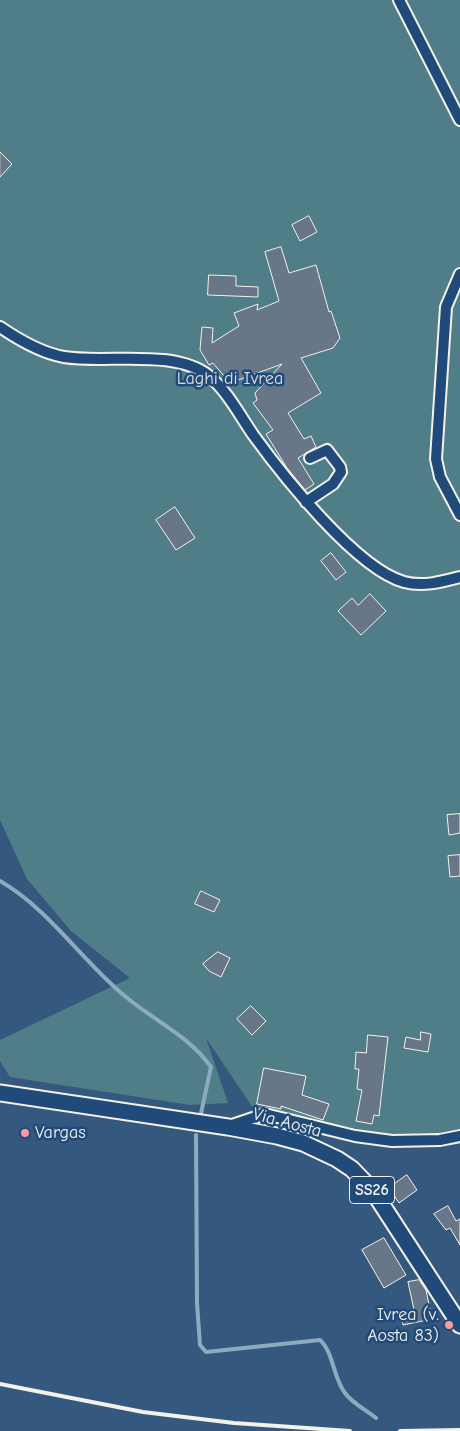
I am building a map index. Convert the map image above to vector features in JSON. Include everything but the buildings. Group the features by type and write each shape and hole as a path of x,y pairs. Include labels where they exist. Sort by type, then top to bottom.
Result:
{"main road":[{"name":"SS26","path":"0,1093 228,1127"},
{"name":"Via Aosta","path":"228,1127 303,1144 352,1168 363,1178 382,1204 460,1325"}],"street":[{"path":"399,0 460,120"},
{"path":"460,274 446,307 436,459 440,477 460,515"},
{"path":"0,326 35,347 65,357 168,361 188,365 203,372 232,404 278,470 306,502 362,557 394,578 419,584 438,583 460,577"},
{"path":"306,502 333,484 341,472 327,450 310,458"},
{"path":"228,1127 265,1114 354,1136 392,1141 440,1140 460,1136"}],"green space":[{"name":"Laghi di Ivrea","path":"0,0 460,0 460,1140 431,1146 332,1134 255,1111 206,1038 228,1103 190,1105 10,1077 0,1061 0,1040 130,978 71,931 27,879 0,820"}],"waterway":[{"path":"0,881 34,906 126,997 193,1046 202,1056 211,1067 200,1118"},
{"path":"196,1135 197,1303 200,1345 206,1352 320,1340 325,1345 345,1393 355,1403 376,1418"}],"railway":[{"path":"0,1384 143,1412 234,1423 350,1431"},
{"path":"400,1431 460,1430"}],"place":[{"name":"Vargas","path":"25,1133"},
{"name":"Ivrea (v. Aosta 83)","path":"449,1325"}]}
